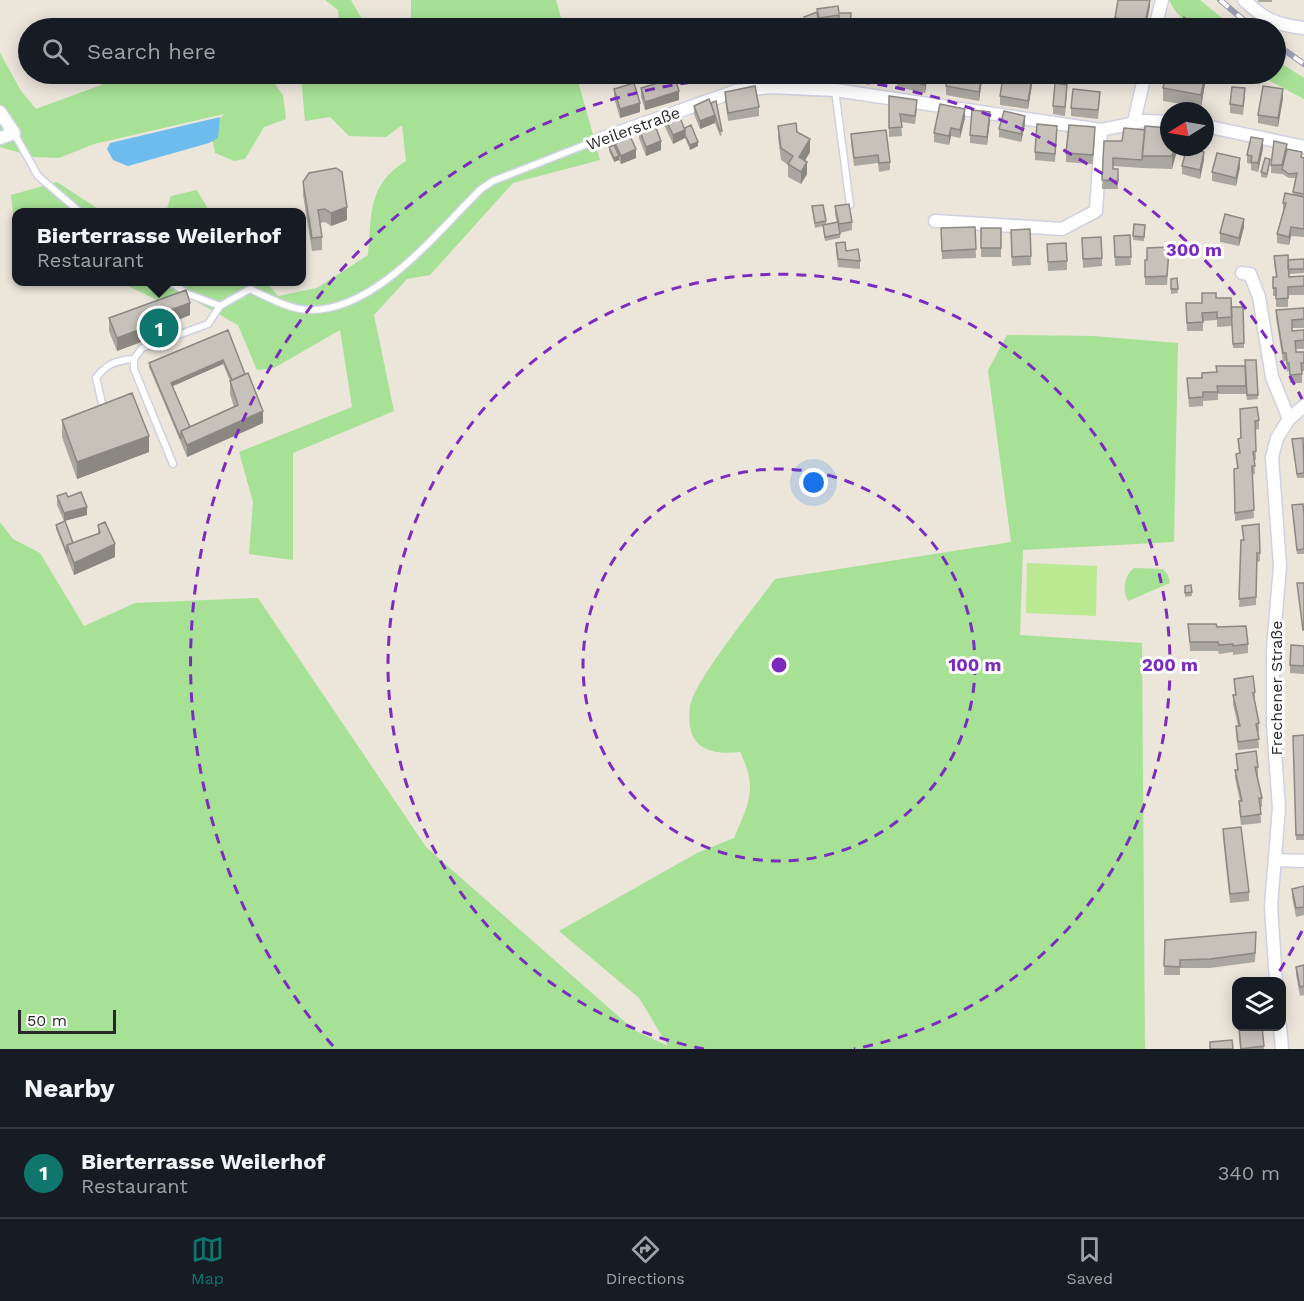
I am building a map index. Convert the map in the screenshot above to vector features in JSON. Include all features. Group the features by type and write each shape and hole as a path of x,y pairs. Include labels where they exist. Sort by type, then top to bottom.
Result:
{"street":[{"path":"1158,18 1162,0"},
{"path":"1244,0 1267,18"},
{"path":"1286,26 1304,28"},
{"path":"1134,122 1143,84"},
{"name":"Weilerstraße","path":"600,139 736,91 771,87 834,90 1101,130 1134,122 1160,122"},
{"path":"0,112 14,133 0,138"},
{"path":"1214,128 1304,147"},
{"path":"935,221 1062,229 1096,211 1101,130"},
{"path":"1242,273 1250,274 1260,297 1272,377 1289,419"},
{"name":"Frechener Straße","path":"1276,977 1271,906 1276,860 1279,789 1273,726 1273,649 1280,566 1272,457 1277,438 1289,419 1304,405"},
{"path":"1276,860 1304,861"},
{"path":"1280,1031 1282,1049"}],"lane":[{"path":"834,90 850,204"},
{"path":"14,133 38,176 74,208"},
{"name":"Weilerstraße","path":"102,403 96,378 101,372 120,360 134,359 142,348 208,324 220,306 250,289 282,304 311,310 339,306 360,297 398,272 481,189 493,181 600,139"},
{"path":"176,286 188,294 220,306"},
{"path":"134,359 134,369 173,465"}],"green space":[{"path":"325,0 351,0 361,18 339,18 338,10"},
{"path":"411,0 556,0 561,18 411,18"},
{"path":"1169,0 1200,0 1222,18 1182,18"},
{"path":"0,53 21,91 36,109 102,84 275,84 283,95 286,119 264,127 245,159 234,161 215,153 210,130 224,114 94,144 59,158 34,157 0,147"},
{"path":"1286,66 1304,78 1304,99 1276,84 1286,84"},
{"path":"302,84 579,84 600,160 513,183 430,275 407,279 374,315 394,411 293,453 293,560 249,554 253,502 239,452 352,407 340,330 274,368 257,370 238,325 190,298 165,304 128,286 269,286 278,296 317,288 368,255 371,214 378,190 393,170 406,161 402,125 386,137 349,136 330,117 305,121"},
{"path":"57,182 97,208 12,208 11,195"},
{"path":"197,190 208,208 167,208 171,196"},
{"path":"1007,335 1093,336 1178,343 1174,542 1023,550 1020,635 1142,643 1145,1049 0,1049 0,522 13,539 40,553 84,626 135,603 258,598 426,847 634,1030 668,1046 639,998 559,931 697,853 734,838 744,815 749,795 749,776 746,765 740,752 717,752 700,745 691,731 690,707 694,695 713,662 775,579 1011,542 988,370"},
{"path":"1027,563 1097,566 1096,616 1026,613"},
{"path":"1134,568 1163,569 1170,583 1128,601 1125,584"}],"water":[{"path":"220,117 218,138 209,143 128,166 113,160 107,149 110,143"}],"building":[{"path":"1118,0 1150,0 1146,18 1115,18"},
{"path":"838,6 839,13 851,13 851,18 839,18 839,15 819,18 817,9"},
{"path":"817,12 818,18 804,17"},
{"path":"634,84 640,103 620,109 614,89"},
{"path":"655,84 677,84 679,91 645,102 641,88"},
{"path":"946,84 980,84 979,92 946,86"},
{"path":"1002,84 1031,84 1028,101 1000,96"},
{"path":"1055,84 1067,85 1065,107 1053,106"},
{"path":"1164,84 1203,84 1201,95 1163,88"},
{"path":"755,86 759,107 728,113 725,92"},
{"path":"1263,86 1283,89 1278,118 1258,115"},
{"path":"1232,87 1245,88 1243,106 1230,104"},
{"path":"1073,89 1100,92 1098,110 1071,108"},
{"path":"889,96 917,100 915,116 900,114 902,127 889,128"},
{"path":"709,99 715,115 700,121 694,106"},
{"path":"716,101 722,131 720,131 711,103"},
{"path":"940,104 965,109 960,130 951,128 949,136 934,133"},
{"path":"972,110 990,112 987,137 970,135"},
{"path":"1004,111 1025,116 1021,134 999,129"},
{"path":"678,113 685,130 673,135 665,118"},
{"path":"654,123 661,141 646,147 639,129"},
{"path":"796,123 797,132 810,139 799,157 807,162 801,172 788,164 793,156 781,148 778,126"},
{"path":"1037,124 1057,126 1055,154 1035,152"},
{"path":"691,125 698,142 690,145 685,135 685,128"},
{"path":"1069,125 1095,127 1093,155 1066,153"},
{"path":"1145,126 1160,127 1160,156 1142,156"},
{"path":"1124,128 1145,130 1142,160 1113,158 1113,169 1118,169 1118,181 1102,180 1104,141 1122,141"},
{"path":"886,130 890,162 879,163 878,155 854,158 851,134"},
{"path":"629,134 636,149 621,156 614,141"},
{"path":"1251,137 1263,139 1258,163 1251,162 1252,156 1247,155"},
{"path":"1274,141 1287,144 1282,165 1271,165"},
{"path":"614,145 619,156 614,158 609,147"},
{"path":"1287,149 1302,152 1304,194 1293,192 1297,173 1289,174 1282,169"},
{"path":"1217,153 1240,158 1236,178 1212,172"},
{"path":"1185,156 1203,156 1200,170 1182,166"},
{"path":"1265,158 1270,159 1267,174 1261,172"},
{"path":"336,168 342,172 347,207 331,213 325,209 318,210 322,237 312,238 303,182 309,173"},
{"path":"1285,193 1304,197 1304,229 1291,227 1289,237 1277,234 1286,203 1283,203"},
{"path":"849,204 852,222 839,224 835,206"},
{"path":"823,205 826,221 815,223 812,206"},
{"path":"1225,214 1244,219 1239,238 1220,233"},
{"path":"838,222 840,234 825,237 823,225"},
{"path":"1134,224 1145,225 1144,237 1133,236"},
{"path":"975,227 976,249 942,251 941,228"},
{"path":"981,228 1001,228 1001,248 981,248"},
{"path":"1030,229 1031,256 1012,257 1011,230"},
{"path":"1130,235 1131,257 1115,257 1114,236"},
{"path":"1101,237 1102,258 1083,259 1082,238"},
{"path":"845,242 846,251 858,249 860,261 838,259 836,243"},
{"path":"1066,243 1067,261 1048,262 1047,244"},
{"path":"1169,247 1167,276 1145,277 1147,248"},
{"path":"1288,255 1289,277 1304,276 1304,286 1288,287 1288,298 1276,299 1276,288 1273,288 1273,277 1277,277 1274,256"},
{"path":"1304,259 1304,269 1288,269 1288,260"},
{"path":"1177,278 1178,289 1171,289 1171,279"},
{"path":"186,290 190,303 170,310 173,317 117,338 109,318"},
{"path":"1202,293 1216,293 1216,298 1231,298 1232,317 1217,318 1217,312 1202,313 1203,322 1187,323 1186,303 1202,303"},
{"path":"1231,307 1243,307 1244,343 1233,344"},
{"path":"1304,308 1304,319 1292,320 1292,331 1304,330 1304,340 1295,341 1296,352 1304,352 1304,363 1301,363 1302,374 1290,375 1286,353 1283,353 1276,310"},
{"path":"228,330 245,374 232,380 223,360 171,383 190,427 181,431 181,439 149,363"},
{"path":"1245,360 1256,360 1258,395 1247,395"},
{"path":"1216,366 1245,366 1246,386 1217,386 1218,392 1203,392 1203,397 1189,398 1187,378 1202,378 1202,373 1217,372"},
{"path":"248,373 263,411 187,445 181,431 238,405 230,381"},
{"path":"132,393 149,436 77,462 62,420"},
{"path":"1257,407 1259,420 1255,421 1256,451 1253,452 1255,466 1252,466 1254,510 1235,513 1234,469 1238,468 1236,454 1240,453 1238,439 1241,438 1240,409"},
{"path":"1303,438 1304,473 1297,474 1292,439"},
{"path":"81,492 87,507 64,513 57,496 66,493 68,497"},
{"path":"1303,504 1304,549 1297,550 1292,505"},
{"path":"65,521 73,543 67,545 67,554 56,525"},
{"path":"105,522 115,544 74,563 67,545 100,533 98,525"},
{"path":"1259,524 1260,553 1257,553 1256,597 1239,599 1241,540 1244,540 1242,526"},
{"path":"1297,583 1304,583 1304,630 1303,630"},
{"path":"1191,585 1192,592 1185,593 1185,586"},
{"path":"1188,624 1216,624 1217,627 1246,626 1248,644 1233,646 1233,644 1219,645 1218,642 1190,642"},
{"path":"1291,645 1304,646 1304,666 1290,665"},
{"path":"1253,676 1259,739 1238,742 1236,726 1240,726 1233,695 1236,695 1234,679"},
{"path":"1304,735 1304,835 1296,835 1293,736"},
{"path":"1256,751 1258,767 1255,767 1262,798 1259,798 1261,814 1241,817 1239,801 1242,801 1235,770 1238,770 1236,754"},
{"path":"1241,827 1249,892 1230,894 1223,829"},
{"path":"1304,886 1304,907 1296,908 1292,889"},
{"path":"1256,932 1255,953 1180,960 1180,967 1164,966 1165,940"},
{"path":"1304,965 1304,986 1300,987 1296,967"},
{"path":"1239,1031 1262,1031 1264,1046 1241,1049"},
{"path":"1232,1040 1233,1049 1210,1049 1210,1042"}],"railway":[{"path":"1220,0 1241,18"},
{"path":"1286,51 1304,64"}],"place":[{"name":"Bierterrasse Weilerhof","path":"159,328"}]}
